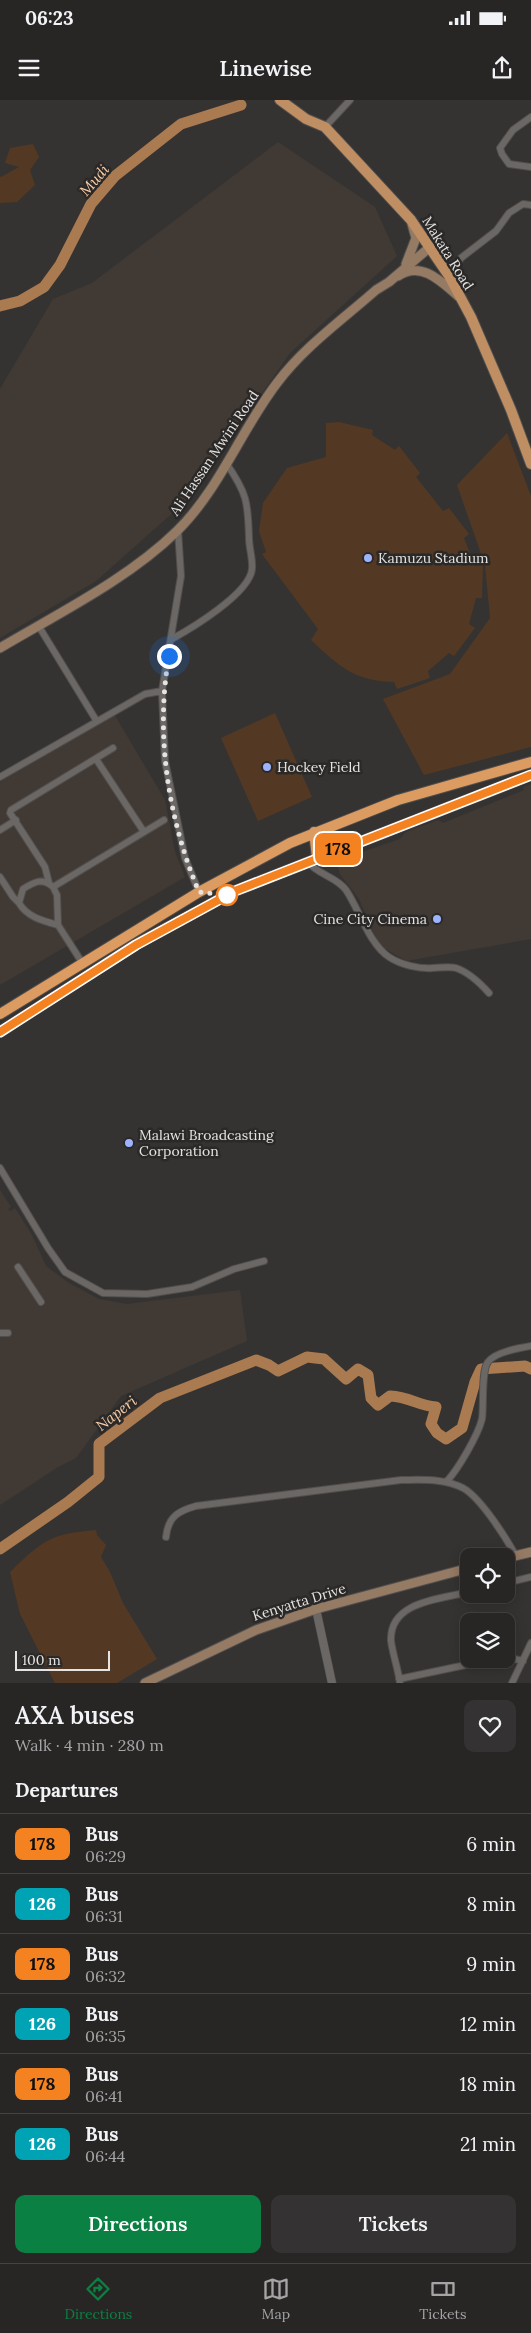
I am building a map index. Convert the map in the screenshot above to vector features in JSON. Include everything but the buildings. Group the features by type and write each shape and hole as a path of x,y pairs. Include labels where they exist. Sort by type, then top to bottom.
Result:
{"highway":[{"path":"0,1014 199,892 254,861 314,832 398,800 531,762"},
{"path":"0,1032 169,925 235,891 306,861 531,775"},
{"path":"314,832 317,857"}],"main road":[{"name":"Makata Road","path":"280,100 306,119 325,127 411,220 430,247 449,276 486,351 531,464"},
{"path":"403,268 414,247 416,238 411,220"},
{"name":"Ali Hassan Mwini Road","path":"0,648 106,586 151,554 178,530 202,500 277,384 300,357 376,290 389,282 403,268 430,247"},
{"path":"389,282 404,273 427,272 437,277 460,298"},
{"path":"516,1556 531,1552"},
{"name":"Kenyatta Drive","path":"145,1683 256,1630 316,1609 460,1570"}],"street":[{"path":"325,127 350,100"},
{"path":"531,116 513,130 500,148 509,164 531,167"},
{"path":"449,276 461,258 496,231 509,213 523,204 531,204"},
{"path":"172,639 210,616 239,591 252,570 249,510 243,487 226,463"},
{"path":"178,530 181,576 162,692 165,761 185,858 199,892"},
{"path":"38,625 96,720"},
{"path":"0,777 96,720 145,694 162,692"},
{"path":"83,964 58,926 57,895 45,867 10,813 12,808 113,748"},
{"path":"96,759 144,832"},
{"path":"0,830 16,820"},
{"path":"19,903 24,889 35,882 52,885 164,820"},
{"path":"306,861 313,869 322,872 344,888 372,936 389,958 407,965 428,968 454,967 477,981 489,993"},
{"path":"0,877 2,886 29,914 58,926"},
{"path":"0,1168 48,1248 65,1272 103,1293 147,1294 192,1287 234,1268 264,1261"},
{"path":"18,1267 41,1302"},
{"path":"0,1333 8,1333"},
{"path":"446,1482 456,1472 479,1430 482,1417 484,1370 488,1361 503,1353 531,1346"},
{"path":"166,1537 167,1524 178,1511 196,1506 402,1480 446,1482 465,1489 484,1508 516,1556"},
{"path":"515,1581 531,1577"},
{"path":"460,1594 416,1605 398,1617 393,1626 392,1641 399,1681 460,1667"},
{"path":"316,1609 324,1636 332,1683"},
{"path":"512,1683 531,1644"},
{"path":"515,1660 523,1661"}],"shaded area":[{"path":"278,142 375,207 397,256 290,353 187,500 96,581 0,638 0,389 53,299 92,283"},
{"path":"33,144 39,157 30,170 35,185 17,202 0,203 0,176 19,167 5,163 10,148"},
{"name":"Kamuzu Stadium","path":"339,422 373,430 372,435 395,450 399,446 420,473 416,477 443,511 449,508 469,534 464,538 474,564 483,565 482,598 476,598 469,624 475,628 454,656 449,653 428,671 430,678 397,689 394,682 368,679 348,670 311,640 318,629 262,554 266,552 259,531 263,503 287,468 326,457 326,423"},
{"path":"507,433 531,496 531,747 424,775 383,699 450,674 490,618 485,565 457,485"},
{"name":"Hockey Field","path":"275,713 312,797 258,821 221,738"},
{"path":"114,714 165,800 175,852 185,877 0,985 0,782"},
{"path":"531,784 531,939 406,961 379,945 359,899 340,874 336,861 400,839 406,832 438,820 443,823 524,790 523,787"},
{"path":"0,1190 11,1207 8,1209 10,1211 15,1208 32,1235 46,1266 69,1283 99,1299 127,1304 240,1290 247,1341 121,1396 76,1458 58,1467 0,1505"},
{"path":"96,1530 97,1535 106,1545 101,1557 110,1572 123,1603 157,1659 117,1683 55,1683 20,1614 10,1572 31,1552 48,1540 68,1534"}],"waterway":[{"name":"Mudi","path":"0,306 20,301 44,287 60,265 91,204 115,176 181,124 241,105"},
{"name":"Naperi","path":"0,1549 68,1502 99,1477 99,1444 160,1398 256,1360 278,1371 307,1357 324,1359 346,1379 358,1369 368,1375 371,1398 378,1405 390,1396 436,1407 431,1424 437,1433 446,1439 462,1428 475,1382 481,1369 525,1366 531,1369"}],"bus line":[{"name":"178","path":"0,1032 169,925 235,891 317,857 531,775"}],"place":[{"name":"Kamuzu Stadium","path":"368,558"},
{"name":"Hockey Field","path":"267,767"},
{"name":"Cine City Cinema","path":"437,919"},
{"name":"Malawi Broadcasting Corporation","path":"129,1143"}],"route":[{"path":"169,656 162,692 165,761 185,858 199,892 227,895"}]}
